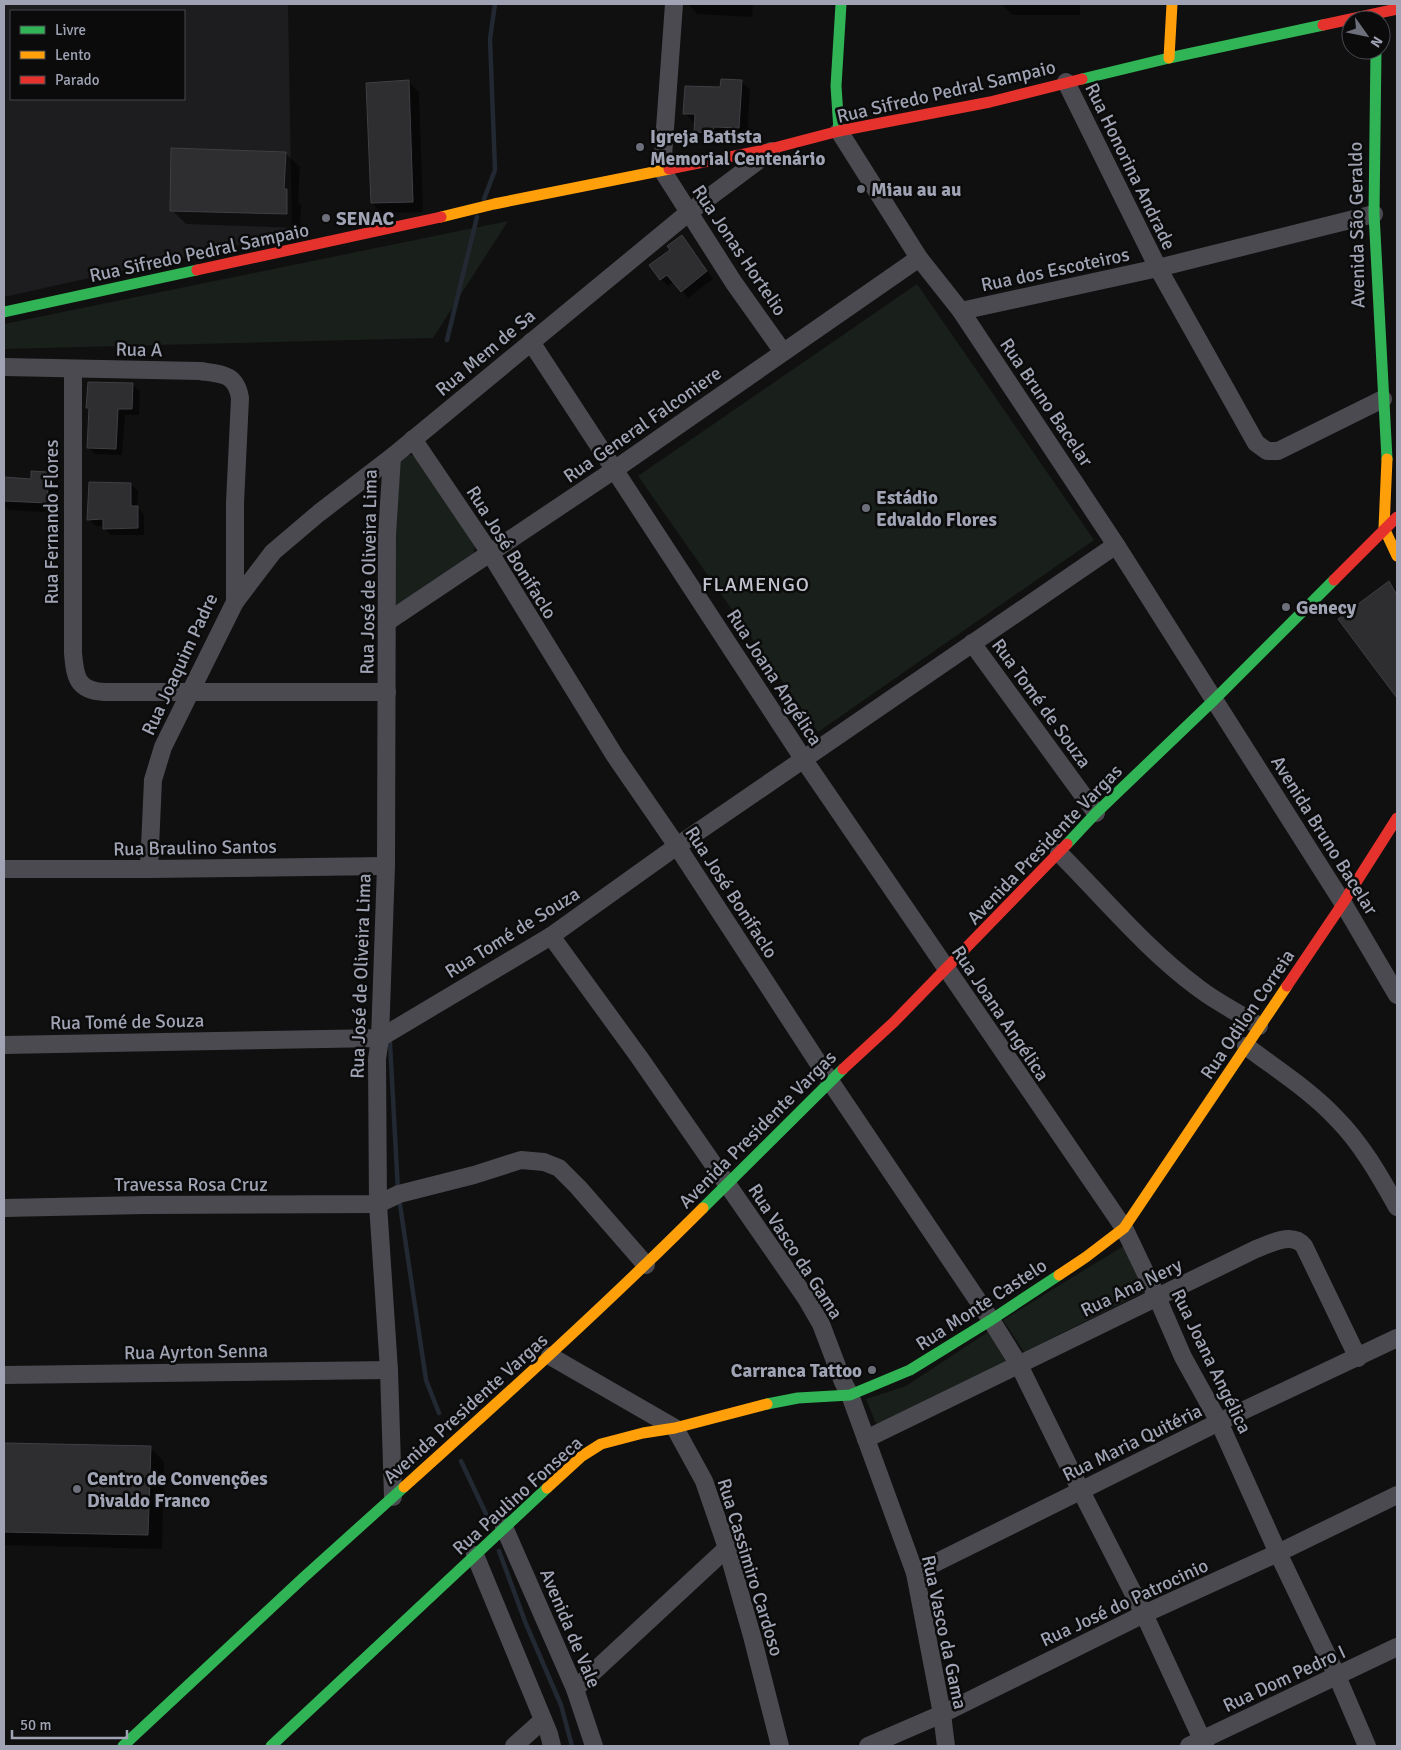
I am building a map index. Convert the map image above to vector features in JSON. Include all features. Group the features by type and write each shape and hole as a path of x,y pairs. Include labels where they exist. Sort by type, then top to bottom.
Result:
{"main road":[{"path":"839,131 836,86 841,4"},
{"path":"1169,58 1172,4"},
{"name":"Rua Sifredo Pedral Sampaio","path":"4,312 494,204 774,148 839,131 990,102 1169,58 1341,21"},
{"name":"Avenida São Geraldo","path":"1376,60 1374,214 1387,462 1384,528 1397,556"},
{"name":"Avenida Presidente Vargas","path":"123,1746 303,1578 550,1356 646,1265 830,1081 894,1022 1096,813 1214,700 1397,517"},
{"name":"Rua Odilon Correia","path":"1124,1228 1343,903 1397,818"},
{"name":"Rua Monte Castelo","path":"850,1394 910,1370 991,1320 1086,1257 1124,1228"},
{"name":"Rua Paulino Fonseca","path":"270,1746 504,1527 582,1456 601,1444 642,1433 675,1428 747,1408 781,1401 850,1394"}],"street":[{"path":"662,170 674,4"},
{"name":"Rua Honorina Andrade","path":"1066,82 1158,268"},
{"name":"Rua Bruno Bacelar","path":"839,131 919,258 961,311 1116,545 1214,700"},
{"name":"Rua Mem de Sa","path":"235,602 273,552 319,513 392,458 688,213 774,148"},
{"name":"Rua Jonas Hortelio","path":"662,170 734,283 783,352"},
{"name":"Rua dos Escoteiros","path":"961,311 1158,268 1374,214"},
{"name":"Rua General Falconiere","path":"387,622 614,470 919,258"},
{"path":"1158,268 1242,421 1262,450 1270,452 1282,449 1383,399"},
{"name":"Rua Joana Angélica","path":"531,342 804,760 1124,1228 1183,1356 1218,1422 1337,1676 1366,1746"},
{"name":"Rua A","path":"4,367 200,371 221,374 230,377 238,387 240,398 238,416"},
{"name":"Rua Fernando Flores","path":"73,369 72,653 74,674 85,687 98,692 190,694"},
{"name":"Rua Joaquim Padre","path":"149,869 153,780 156,766 163,746 235,602 238,416"},
{"name":"Rua José Bonifaclo","path":"413,439 490,553 615,756 1020,1365 1081,1491 1144,1614 1199,1744"},
{"name":"Rua José de Oliveira Lima","path":"392,458 387,535 386,866 380,1038 377,1059 378,1204 389,1370 394,1497"},
{"name":"Rua Tomé de Souza","path":"4,1044 380,1038 551,936 676,846 1116,545"},
{"name":"Rua Tomé de Souza","path":"972,643 1096,813"},
{"path":"190,694 387,692"},
{"name":"Avenida Bruno Bacelar","path":"1214,700 1343,903 1397,995"},
{"path":"1059,853 1126,924 1164,960 1198,988 1259,1026"},
{"name":"Rua Braulino Santos","path":"4,869 386,866"},
{"name":"Rua Vasco da Gama","path":"551,936 806,1298 821,1324 843,1382 850,1394 914,1573 942,1714 946,1746"},
{"path":"1246,1046 1320,1102 1337,1118 1370,1161 1397,1207"},
{"path":"378,1204 406,1192 474,1175 521,1160 544,1162 559,1168 578,1187 646,1265"},
{"name":"Travessa Rosa Cruz","path":"4,1208 378,1204"},
{"name":"Rua Ana Nery","path":"866,1439 1256,1249 1284,1240 1297,1240 1304,1246 1358,1358"},
{"name":"Rua Maria Quitéria","path":"914,1573 1218,1422 1358,1358 1397,1338"},
{"path":"550,1356 675,1428"},
{"name":"Rua Ayrton Senna","path":"4,1375 389,1370"},
{"name":"Rua Cassimiro Cardoso","path":"675,1428 704,1481 727,1548 780,1746"},
{"name":"Rua José do Patrocinio","path":"868,1746 942,1714 1144,1614 1278,1553 1397,1495"},
{"name":"Avenida de Vale","path":"504,1527 575,1689 594,1746"},
{"path":"575,1689 727,1548"},
{"path":"475,1554 549,1734 552,1746"},
{"name":"Rua Dom Pedro I","path":"1199,1744 1397,1647"},
{"path":"514,1746 543,1720"}],"shaded area":[{"path":"4,4 288,4 292,233 4,297"},
{"path":"508,221 433,338 4,349 4,324"},
{"name":"Estádio Edvaldo Flores","path":"917,284 1094,540 818,732 638,476"},
{"path":"406,454 415,456 475,547 472,558 395,608 396,467"},
{"path":"1125,1245 1148,1290 1024,1352 1003,1320"},
{"path":"988,1332 1006,1362 877,1426 866,1399 906,1386"}],"building":[{"path":"721,79 742,80 739,128 714,127 713,133 694,132 695,114 683,114 685,86 720,87"},
{"path":"409,80 413,202 371,203 366,83"},
{"path":"171,148 286,152 284,189 287,189 287,214 170,211"},
{"path":"682,235 707,271 681,292 667,275 660,280 649,265 670,250 667,246"},
{"path":"88,382 133,383 132,409 118,409 116,449 87,448 89,408 86,408"},
{"path":"31,471 49,472 47,503 4,501 4,477 31,479"},
{"path":"89,482 131,483 131,506 138,506 138,528 103,529 103,519 87,520"},
{"path":"1389,581 1397,595 1397,698 1338,619"},
{"name":"Centro de Convenções Divaldo Franco","path":"4,1443 151,1446 148,1535 4,1532"}],"waterway":[{"path":"484,199 495,170 490,39 495,4"},
{"path":"447,340 477,217"},
{"path":"390,1043 398,1191"},
{"path":"399,1198 426,1380 439,1413"},
{"path":"461,1461 487,1516"},
{"path":"499,1551 526,1624 561,1705 572,1746"}],"traffic: fast":[{"path":"839,131 836,86 841,4"},
{"path":"1082,79 1323,25"},
{"path":"1376,60 1374,214 1387,459"},
{"path":"4,312 197,270"},
{"path":"1067,844 1096,813 1214,700 1334,580"},
{"path":"703,1208 843,1069"},
{"path":"767,1404 798,1398 850,1395 910,1370 1059,1275"},
{"path":"123,1746 303,1578 404,1487"},
{"path":"271,1746 547,1488"}],"traffic: slow":[{"path":"1169,58 1172,4"},
{"path":"441,217 494,204 669,169"},
{"path":"1387,459 1384,528 1397,556"},
{"path":"1059,1275 1124,1228 1287,986"},
{"path":"404,1487 592,1315 703,1208"},
{"path":"547,1488 582,1456 601,1444 643,1433 675,1428 767,1404"}],"traffic: jam":[{"path":"1323,25 1397,9"},
{"path":"669,169 774,148 839,131 990,102 1082,79"},
{"path":"197,270 441,217"},
{"path":"1334,580 1397,517"},
{"path":"1287,986 1397,818"},
{"path":"843,1069 894,1022 1067,844"}],"place":[{"name":"Igreja Batista Memorial Centenário","path":"640,147"},
{"name":"Miau au au","path":"861,189"},
{"name":"SENAC","path":"326,218"},
{"name":"Estádio Edvaldo Flores","path":"866,508"},
{"name":"Genecy","path":"1286,607"},
{"name":"Carranca Tattoo","path":"872,1370"},
{"name":"Centro de Convenções Divaldo Franco","path":"77,1489"}],"district":[{"name":"FLAMENGO","path":"756,584"}]}
